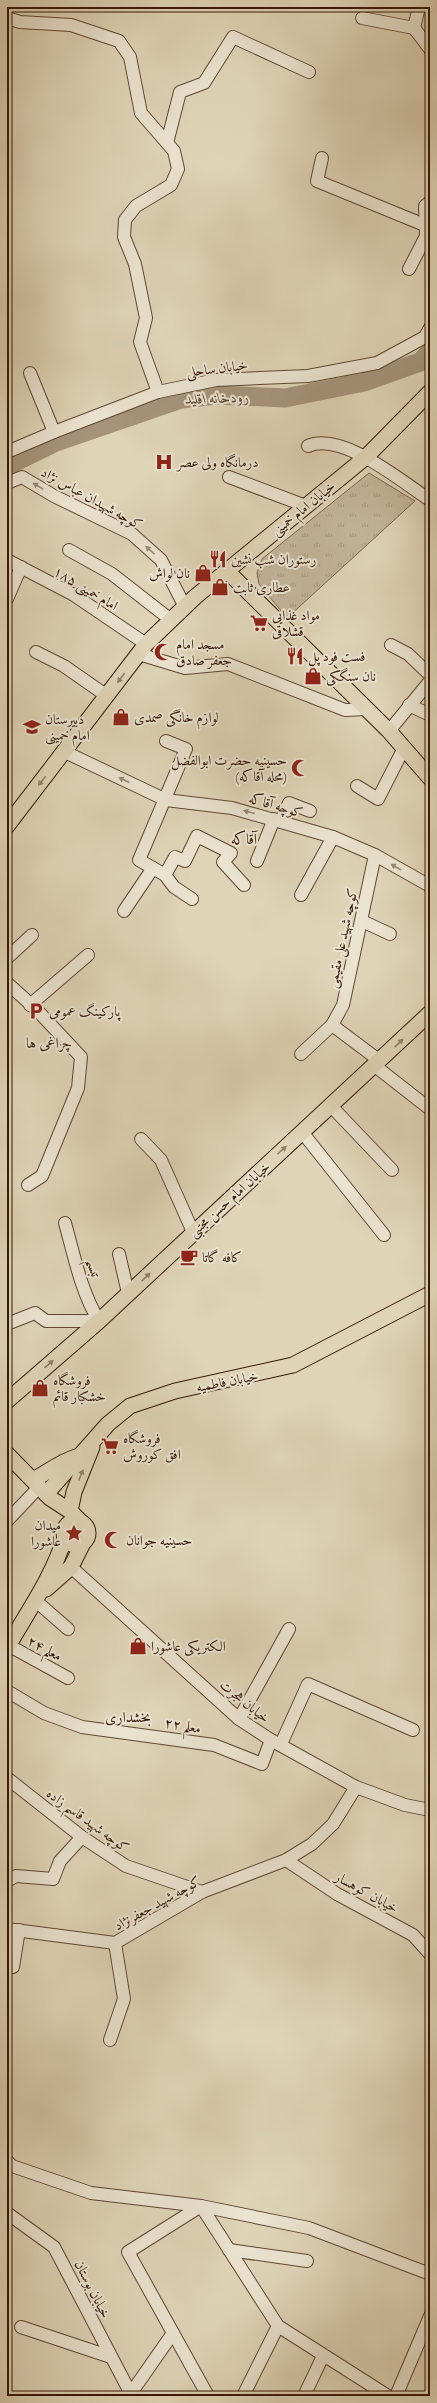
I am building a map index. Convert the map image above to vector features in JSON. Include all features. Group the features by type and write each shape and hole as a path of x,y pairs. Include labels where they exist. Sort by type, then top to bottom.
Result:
{"main road":[{"name":"خیابان امام خمینی","path":"7,826 143,649 171,620 184,607 227,571 366,457 430,392"},
{"path":"227,571 389,731 430,778"},
{"name":"خیابان امام حسن مجتبی","path":"8,1399 99,1321 193,1232 377,1064 430,1013"},
{"name":"خیابان فاطمیه","path":"42,1490 95,1440 108,1424 130,1406 175,1391 293,1365 430,1294"},
{"path":"8,1646 38,1598 58,1560 64,1535 69,1523 76,1516 74,1492 95,1440"},
{"path":"7,1454 42,1490 76,1516 89,1531 88,1539 82,1545 71,1567 38,1598"},
{"path":"42,1490 64,1535 73,1545 82,1545"},
{"path":"58,1560 71,1567"}],"street":[{"path":"414,28 419,7"},
{"path":"7,18 20,22 71,25 119,40 130,57 141,113 174,151 178,169 171,185 136,206 125,220 124,237 136,264 146,318 140,342 158,392"},
{"path":"362,18 414,28 430,49"},
{"path":"167,143 180,92 204,82 233,37 309,72"},
{"path":"322,158 318,181 427,226"},
{"path":"409,269 426,236 427,226 425,206 430,202"},
{"name":"خیابان ساحلی","path":"7,452 54,432 158,392 216,380 308,376 377,363 425,337 430,328"},
{"path":"30,373 54,432"},
{"path":"308,446 318,442 333,444 366,457 430,500"},
{"name":"کوچه شهیدان عباس نژاد","path":"7,483 22,477 54,496 132,534 161,560 184,607"},
{"path":"229,477 306,506"},
{"path":"68,550 112,574 171,620"},
{"name":"امام خمینی ۱۸۵","path":"7,560 74,595 143,649 184,668 228,664 344,710 367,709"},
{"path":"7,599 20,567"},
{"path":"391,645 408,654 430,675"},
{"path":"36,652 64,666 107,696"},
{"path":"389,731 430,681"},
{"path":"409,705 430,715"},
{"path":"166,741 186,749 166,800 138,860 165,875 174,887 192,898"},
{"path":"357,786 378,799 404,748"},
{"name":"کوچه آقاکه","path":"64,752 166,800 232,808 333,837 375,855 430,886"},
{"path":"257,861 277,820 289,803 310,811"},
{"path":"165,875 175,857 185,861 197,836 231,853 223,862 244,885"},
{"path":"300,895 333,837"},
{"name":"کوچه شهید علی مقیمی","path":"301,1054 332,1025 343,1005 375,855"},
{"path":"124,911 153,868"},
{"path":"362,921 390,934"},
{"path":"7,958 32,935"},
{"path":"30,1004 88,954"},
{"path":"7,983 30,1004 81,1057 78,1088 42,1176 28,1185"},
{"path":"332,1025 430,1109"},
{"path":"331,1106 392,1170"},
{"path":"302,1132 384,1235"},
{"path":"141,1139 161,1160 193,1232"},
{"name":"تبسم","path":"65,1223 92,1310 99,1321"},
{"path":"119,1254 128,1293"},
{"path":"7,1324 35,1313 46,1321 99,1321"},
{"path":"7,1521 42,1490"},
{"name":"خیابان هجرت","path":"71,1567 239,1719 276,1742 356,1787 405,1805 430,1810"},
{"path":"38,1598 68,1629"},
{"path":"239,1719 289,1629"},
{"name":"معلم ۲۴","path":"8,1646 68,1678"},
{"path":"276,1742 308,1684 414,1730"},
{"name":"معلم ۲۲","path":"7,1691 44,1713 82,1727 124,1731 214,1745 262,1764 276,1742"},
{"name":"کوچه شهید قاسم زاده","path":"7,1778 82,1837 126,1866 202,1892"},
{"name":"کوچه شهید جعفرنژاد","path":"13,1929 115,1943 202,1892 286,1860 312,1844 333,1824 356,1787"},
{"path":"7,1881 16,1876 53,1879 60,1861 82,1837"},
{"name":"خیابان کوهسار","path":"286,1860 337,1894 413,1935 430,1954"},
{"path":"13,1929 13,1966"},
{"path":"110,2040 124,1999 115,1943"},
{"path":"7,2161 12,2166 91,2193 201,2206 309,2228 430,2274"},
{"path":"201,2206 278,2326 388,2396"},
{"path":"201,2206 128,2252 208,2396"},
{"name":"خیابان بوستان","path":"8,2216 54,2247 130,2395"},
{"path":"229,2250 307,2261"},
{"path":"396,2396 430,2316"},
{"path":"243,2396 278,2326"},
{"path":"21,2327 111,2357"},
{"path":"130,2395 173,2333"},
{"path":"304,2396 323,2356"}],"green space":[{"path":"369,473 415,501 287,618 259,584 257,573 262,559"}],"waterway":[{"name":"رودخانه اقلید","path":"7,466 56,442 181,399 218,395 285,398 364,382 420,362 430,352"}],"place":[{"name":"درمانگاه ولی عصر","path":"164,462"},
{"name":"رستوران شب نشین","path":"218,559"},
{"name":"نان لواش","path":"203,573"},
{"name":"عطاری ثابت","path":"220,587"},
{"name":"مواد غذایی قشلاقی","path":"259,623"},
{"name":"مسجد امام جعفر صادق","path":"163,652"},
{"name":"فست فود پل","path":"295,656"},
{"name":"نان سنگکی","path":"313,676"},
{"name":"لوازم خانگی صمدی","path":"121,717"},
{"name":"دبیرستان امام خمینی","path":"32,727"},
{"name":"حسینیه حضرت ابوالفضل (محله آقاکه)","path":"300,768"},
{"name":"پارکینگ عمومی","path":"36,1011"},
{"name":"کافه گاتا","path":"189,1257"},
{"name":"فروشگاه خشکبار قائم","path":"40,1388"},
{"name":"فروشگاه افق کوروش","path":"110,1446"},
{"name":"میدان عاشورا","path":"74,1533"},
{"name":"حسینیه جوانان","path":"113,1540"},
{"name":"الکتریکی عاشورا","path":"138,1646"}],"district":[{"name":"آقاکه","path":"244,839"},
{"name":"چراغی ها","path":"49,1043"},
{"name":"بخشداری","path":"128,1717"}]}
